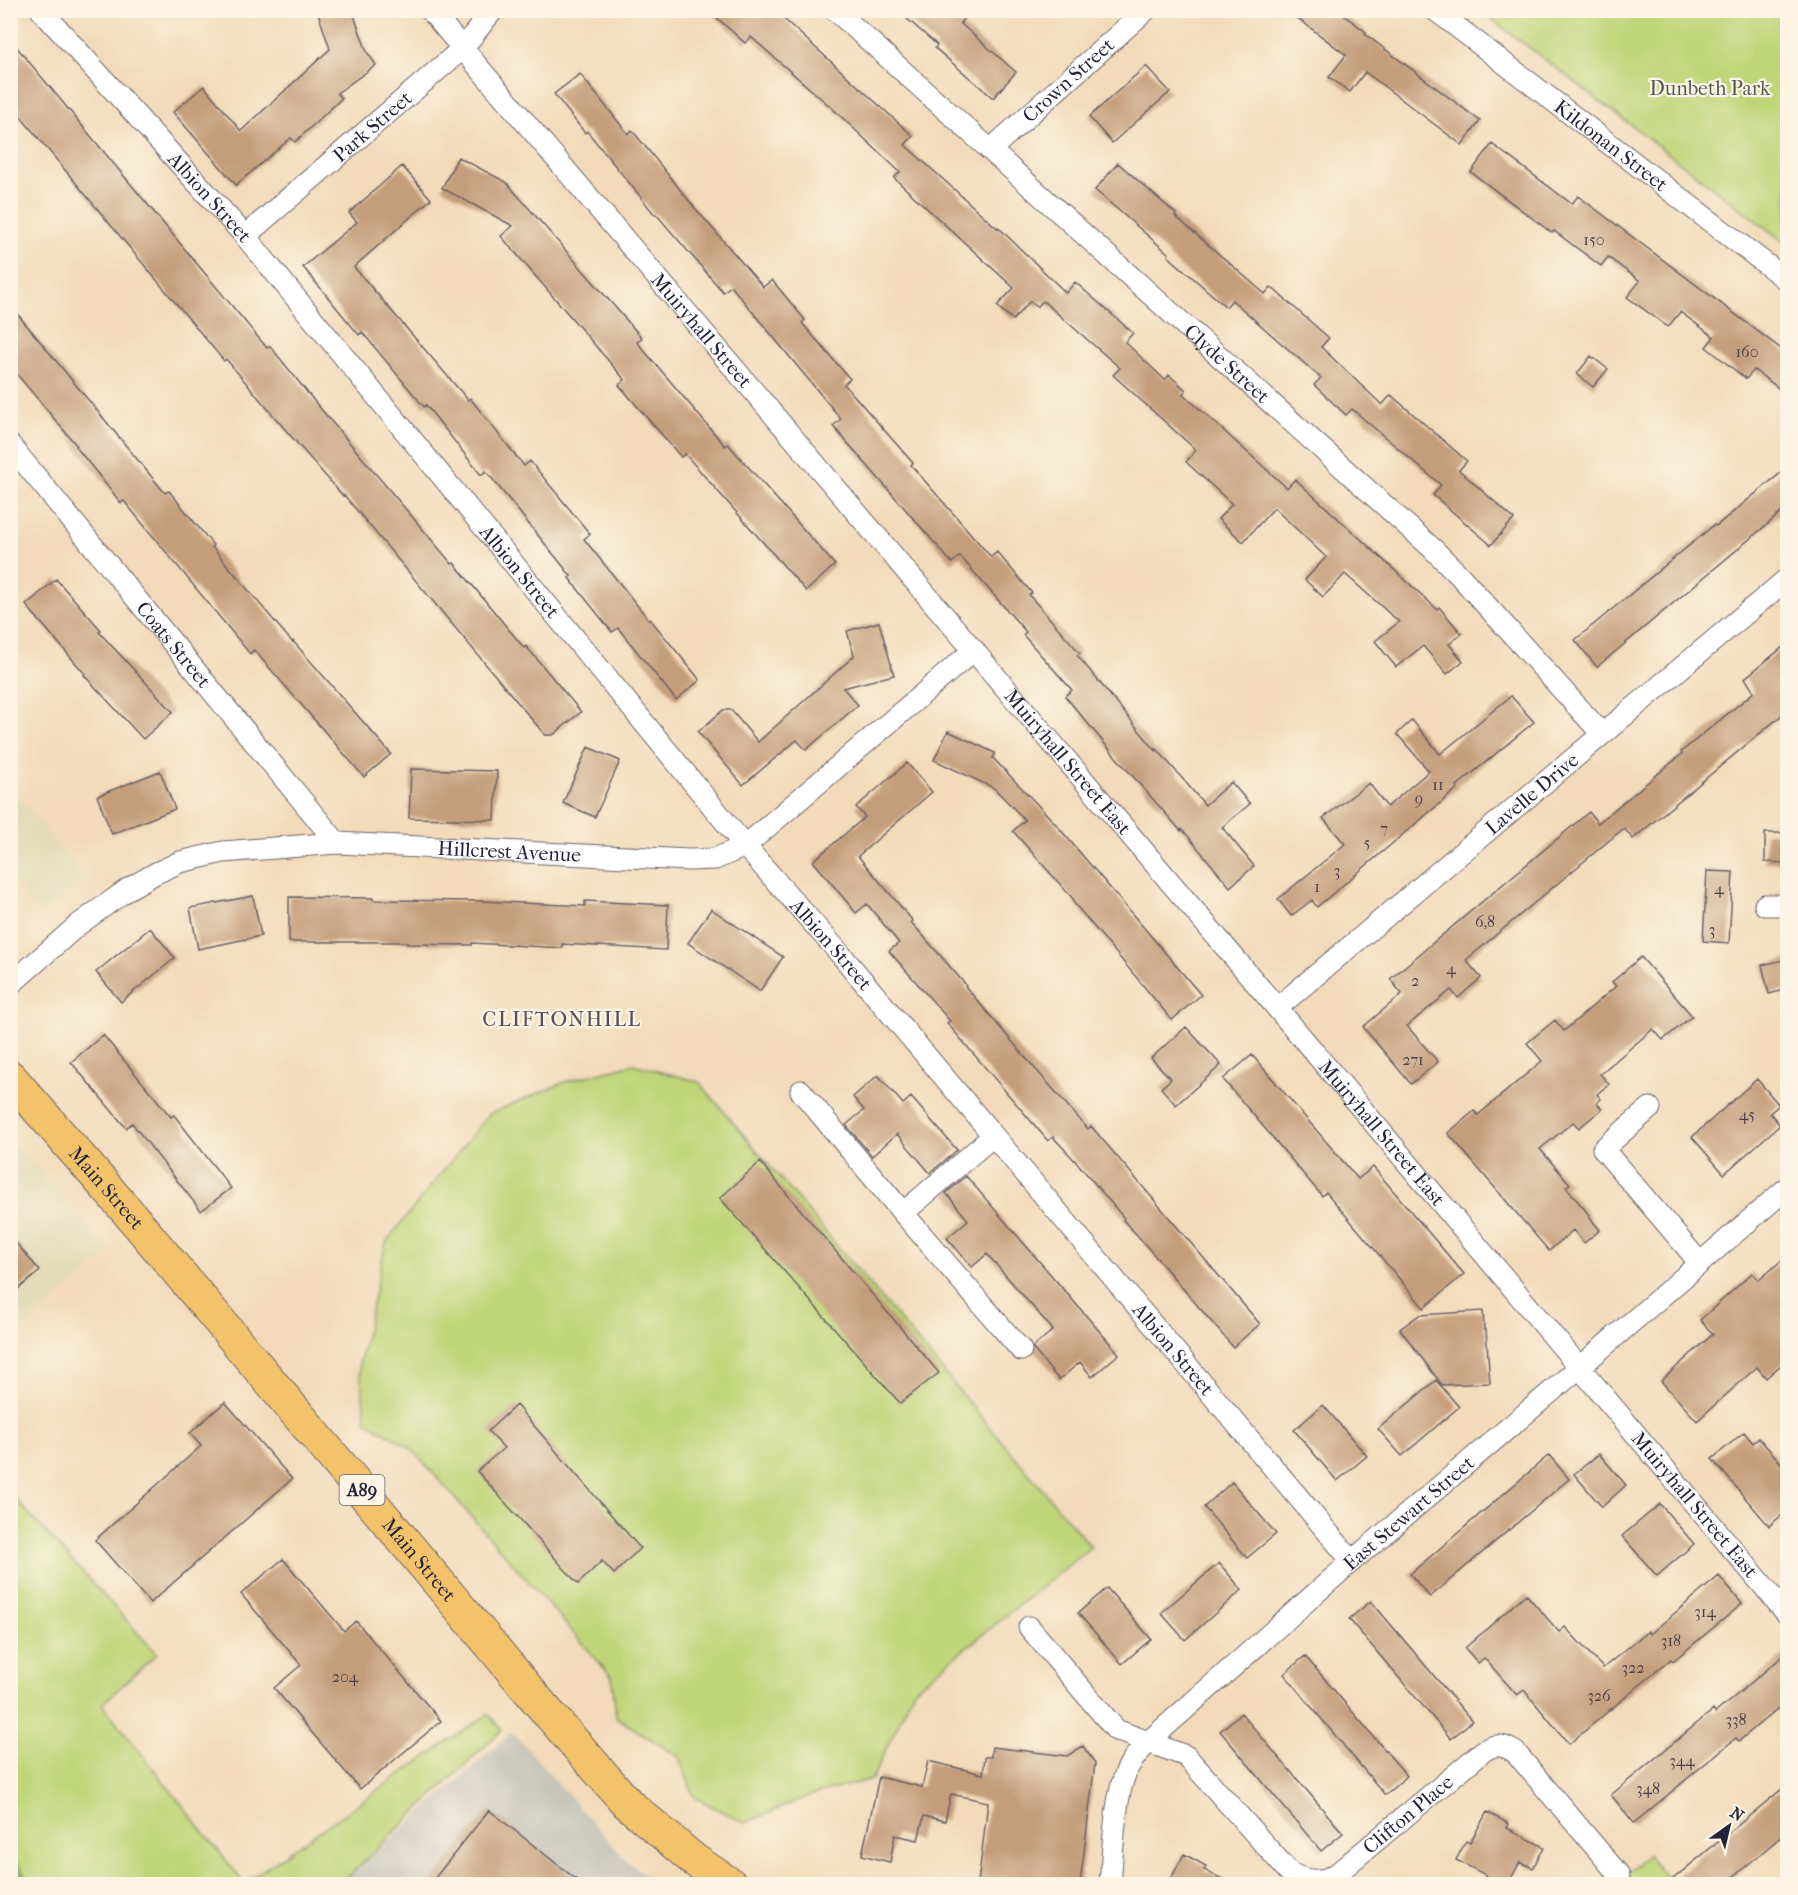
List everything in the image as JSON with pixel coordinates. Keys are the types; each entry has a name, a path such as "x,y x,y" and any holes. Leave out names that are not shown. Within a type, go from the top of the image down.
{"main road":[{"name":"Main Street","path":"10,1077 140,1225 536,1698 628,1804 694,1860 730,1884"}],"street":[{"name":"Albion Street","path":"41,10 245,236 745,846 819,929 1352,1561"},
{"name":"Muiryhall Street","path":"430,10 974,650"},
{"name":"Park Street","path":"245,236 462,49 493,10"},
{"name":"Clyde Street","path":"835,10 1459,574 1602,734"},
{"name":"Crown Street","path":"990,150 1146,10"},
{"name":"Kildonan Street","path":"1435,10 1788,281"},
{"name":"Coats Street","path":"10,445 337,843"},
{"name":"Lavelle Drive","path":"1277,1008 1788,578"},
{"name":"Hillcrest Avenue","path":"10,985 78,925 128,889 180,862 223,852 337,843 689,860 715,859 745,846 974,650"},
{"name":"Muiryhall Street East","path":"974,650 1788,1615"},
{"path":"1765,905 1788,905"},
{"path":"801,1091 1021,1350"},
{"path":"1650,1108 1603,1149 1700,1263"},
{"path":"903,1213 993,1136"},
{"name":"East Stewart Street","path":"1110,1884 1121,1790 1126,1772 1148,1742 1352,1561 1788,1187"},
{"name":"Clifton Place","path":"1029,1628 1116,1730 1186,1756 1289,1872 1297,1877 1316,1881 1334,1876 1490,1746 1498,1745 1507,1747 1516,1753 1619,1875"}],"shaded area":[{"path":"11,788 85,879 42,914 11,877"},
{"path":"10,1141 110,1252 11,1336 10,1336"},
{"path":"512,1732 627,1861 657,1884 340,1884"}],"green space":[{"name":"Dunbeth Park","path":"1481,11 1787,11 1787,244"},
{"path":"633,1064 699,1082 1091,1547 914,1690 872,1779 812,1795 745,1823 694,1797 679,1757 616,1717 612,1677 411,1448 366,1421 359,1365 386,1242 489,1114 565,1082"},
{"path":"10,1493 157,1654 102,1704 244,1883 488,1714 502,1730 340,1884 11,1884"},
{"path":"1648,1855 1672,1884 1634,1884 1624,1875"},
{"path":"11,1856 33,1884 11,1884"}],"building":[{"path":"317,10 352,10 367,52 376,65 337,93 342,98 295,142 291,138 236,185 173,112 204,86 241,131 330,49"},
{"path":"708,10 774,10 913,136 905,145 998,227 1066,293 1075,282 1133,333 1125,342 1165,380 1169,375 1186,390 1183,394 1287,488 1295,479 1437,609 1439,607 1462,634 1449,644 1463,661 1447,674 1423,646 1396,667 1375,641 1399,622 1345,574 1323,597 1305,580 1326,557 1274,508 1243,542 1218,519 1232,504 1186,462 1196,450 1113,375 1120,368 1043,301 1037,307 1030,301 1013,320 997,306 1014,288 894,178 900,172 751,37 745,43"},
{"path":"897,10 971,10 960,23 1016,72 993,98 935,48 937,45"},
{"path":"1287,10 1337,10 1480,121 1462,145 1365,72 1350,92 1329,77 1346,55"},
{"path":"10,39 267,348 270,346 452,564 454,563 524,648 526,646 581,712 553,735 545,735 344,495 226,359 224,361 10,104"},
{"path":"1146,66 1170,92 1112,143 1089,117"},
{"path":"580,74 628,134 632,130 763,287 772,280 805,320 802,323 850,379 844,384 991,557 997,552 1032,593 1029,595 1080,653 1077,655 1156,751 1157,749 1205,805 1231,782 1250,804 1222,827 1254,866 1230,887 1065,696 1072,690 1023,635 1026,632 960,556 952,563 833,426 841,419 731,286 723,292 655,215 587,131 585,133 554,94"},
{"path":"1492,144 1572,204 1578,196 1788,354 1788,395 1754,370 1746,379 1706,347 1714,337 1680,312 1668,327 1627,297 1640,281 1608,257 1601,266 1554,231 1552,233 1471,172"},
{"path":"458,157 506,182 642,338 637,342 725,446 728,444 835,565 806,591 685,454 681,457 619,385 625,380 501,236 513,226 442,188"},
{"path":"1118,163 1265,294 1271,287 1329,338 1321,347 1382,405 1391,395 1467,461 1459,470 1514,519 1491,545 1433,495 1441,485 1352,409 1346,415 1314,385 1321,378 1232,300 1226,307 1095,190"},
{"path":"402,166 431,199 354,267 468,400 470,398 524,466 530,461 590,534 584,539 700,680 676,700 618,628 612,632 569,578 571,576 486,471 481,475 426,405 424,407 362,332 359,335 303,267 357,222 349,213"},
{"path":"10,305 165,493 169,491 213,545 212,547 292,642 391,754 364,777 254,650 250,654 124,501 121,503 10,366"},
{"path":"1591,356 1608,369 1593,387 1577,374"},
{"path":"1788,467 1788,507 1597,667 1575,640"},
{"path":"56,579 101,630 99,632 173,712 143,739 84,675 26,605"},
{"path":"879,622 894,675 843,688 858,705 806,750 797,740 743,785 698,732 723,710 731,710 758,742 854,656 847,631"},
{"path":"1788,643 1788,710 1633,839 1624,828 1466,960 1481,978 1458,998 1451,990 1407,1026 1438,1062 1411,1084 1363,1027 1402,994 1390,979 1589,812 1598,823 1682,754 1681,752 1754,692 1745,678"},
{"path":"1511,696 1534,722 1317,907 1312,900 1291,916 1278,899 1345,844 1323,818 1369,783 1387,807 1429,771 1397,734 1412,720 1440,754"},
{"path":"948,731 995,753 993,758 1054,822 1201,995 1172,1020 1073,902 1074,900 1013,831 1025,820 994,788 934,760"},
{"path":"588,747 620,761 595,817 563,803"},
{"path":"907,763 932,792 858,856 1032,1065 1088,1129 1091,1126 1260,1324 1233,1347 1123,1220 1124,1218 1079,1165 1053,1137 1048,1141 947,1023 950,1021 889,951 899,943 867,904 856,913 813,861 865,817 856,807"},
{"path":"411,769 497,771 495,820 409,818"},
{"path":"160,771 175,809 112,834 97,796"},
{"path":"1765,833 1788,833 1788,863 1765,862"},
{"path":"1707,871 1733,872 1729,943 1703,941"},
{"path":"253,896 261,936 198,949 190,908"},
{"path":"289,897 482,901 585,906 585,901 668,905 666,950 562,944 562,948 472,943 472,945 407,944 407,942 289,942"},
{"path":"711,909 783,957 760,991 688,943"},
{"path":"150,928 175,958 121,1002 96,972"},
{"path":"1641,957 1692,1016 1663,1040 1653,1029 1600,1074 1609,1084 1597,1094 1601,1099 1597,1103 1602,1109 1579,1128 1573,1122 1540,1149 1570,1184 1566,1187 1600,1230 1584,1243 1573,1230 1549,1251 1448,1133 1474,1111 1478,1115 1542,1061 1527,1043 1555,1020 1564,1031 1616,986 1612,982"},
{"path":"1788,959 1788,989 1769,994 1762,965"},
{"path":"1186,1027 1221,1065 1176,1105 1161,1088 1171,1079 1151,1058"},
{"path":"103,1035 171,1117 174,1115 231,1188 201,1211 132,1123 126,1128 71,1062"},
{"path":"1252,1055 1358,1179 1373,1167 1464,1274 1424,1308 1326,1192 1322,1196 1223,1079"},
{"path":"878,1075 903,1104 911,1097 957,1150 930,1173 897,1134 872,1156 846,1125 864,1110 853,1097"},
{"path":"1757,1079 1779,1105 1770,1113 1780,1125 1724,1174 1692,1137"},
{"path":"760,1162 939,1373 900,1403 720,1198"},
{"path":"966,1176 1119,1354 1092,1377 1080,1362 1059,1380 1033,1349 1053,1330 987,1254 972,1267 947,1238 968,1220 946,1193"},
{"path":"10,1236 40,1271 10,1296"},
{"path":"1788,1255 1788,1359 1766,1378 1757,1367 1697,1421 1661,1381 1713,1334 1700,1320 1752,1273 1759,1280"},
{"path":"1483,1311 1490,1383 1442,1385 1400,1329 1419,1315"},
{"path":"1436,1380 1459,1407 1402,1456 1378,1429"},
{"path":"225,1402 292,1479 150,1603 95,1540 201,1446 190,1433"},
{"path":"516,1405 640,1548 614,1574 602,1561 578,1584 477,1471 504,1448 488,1431"},
{"path":"1323,1405 1367,1456 1337,1481 1294,1430"},
{"path":"1744,1432 1753,1443 1759,1438 1788,1471 1788,1510 1769,1526 1712,1459"},
{"path":"1599,1454 1626,1485 1602,1507 1574,1474"},
{"path":"1549,1455 1569,1479 1430,1597 1410,1574"},
{"path":"1232,1482 1276,1534 1247,1558 1204,1507"},
{"path":"1660,1504 1694,1544 1657,1576 1622,1536"},
{"path":"283,1559 344,1631 356,1621 441,1721 360,1789 274,1688 301,1665 241,1594"},
{"path":"1219,1563 1242,1590 1185,1640 1161,1613"},
{"path":"1719,1576 1742,1604 1673,1661 1671,1659 1569,1744 1524,1690 1517,1695 1484,1658 1478,1663 1465,1648 1526,1594 1559,1632 1565,1627 1603,1668 1648,1631 1650,1634"},
{"path":"1107,1588 1151,1639 1122,1664 1078,1613"},
{"path":"1371,1601 1472,1721 1451,1739 1349,1619"},
{"path":"1788,1652 1788,1700 1739,1741 1736,1738 1634,1823 1611,1795 1713,1710 1715,1713"},
{"path":"1305,1656 1407,1776 1385,1795 1284,1674"},
{"path":"1241,1713 1343,1833 1321,1851 1220,1731"},
{"path":"1083,1746 1095,1763 1080,1884 978,1884 988,1802 951,1794 945,1821 924,1816 918,1840 895,1835 890,1862 862,1855 879,1777 922,1787 928,1761 983,1774 985,1757 991,1757 992,1747 1067,1756"},
{"path":"1788,1784 1788,1831 1745,1867 1724,1884 1667,1884"},
{"path":"489,1810 582,1884 430,1884"},
{"path":"1487,1812 1509,1824 1507,1828 1544,1847 1533,1868 1520,1862 1508,1884 1481,1884 1486,1875 1456,1860 1466,1841 1470,1843"},
{"path":"1184,1854 1206,1866 1204,1870 1232,1884 1168,1884"}],"district":[{"name":"CLIFTONHILL","path":"562,1019"}]}
